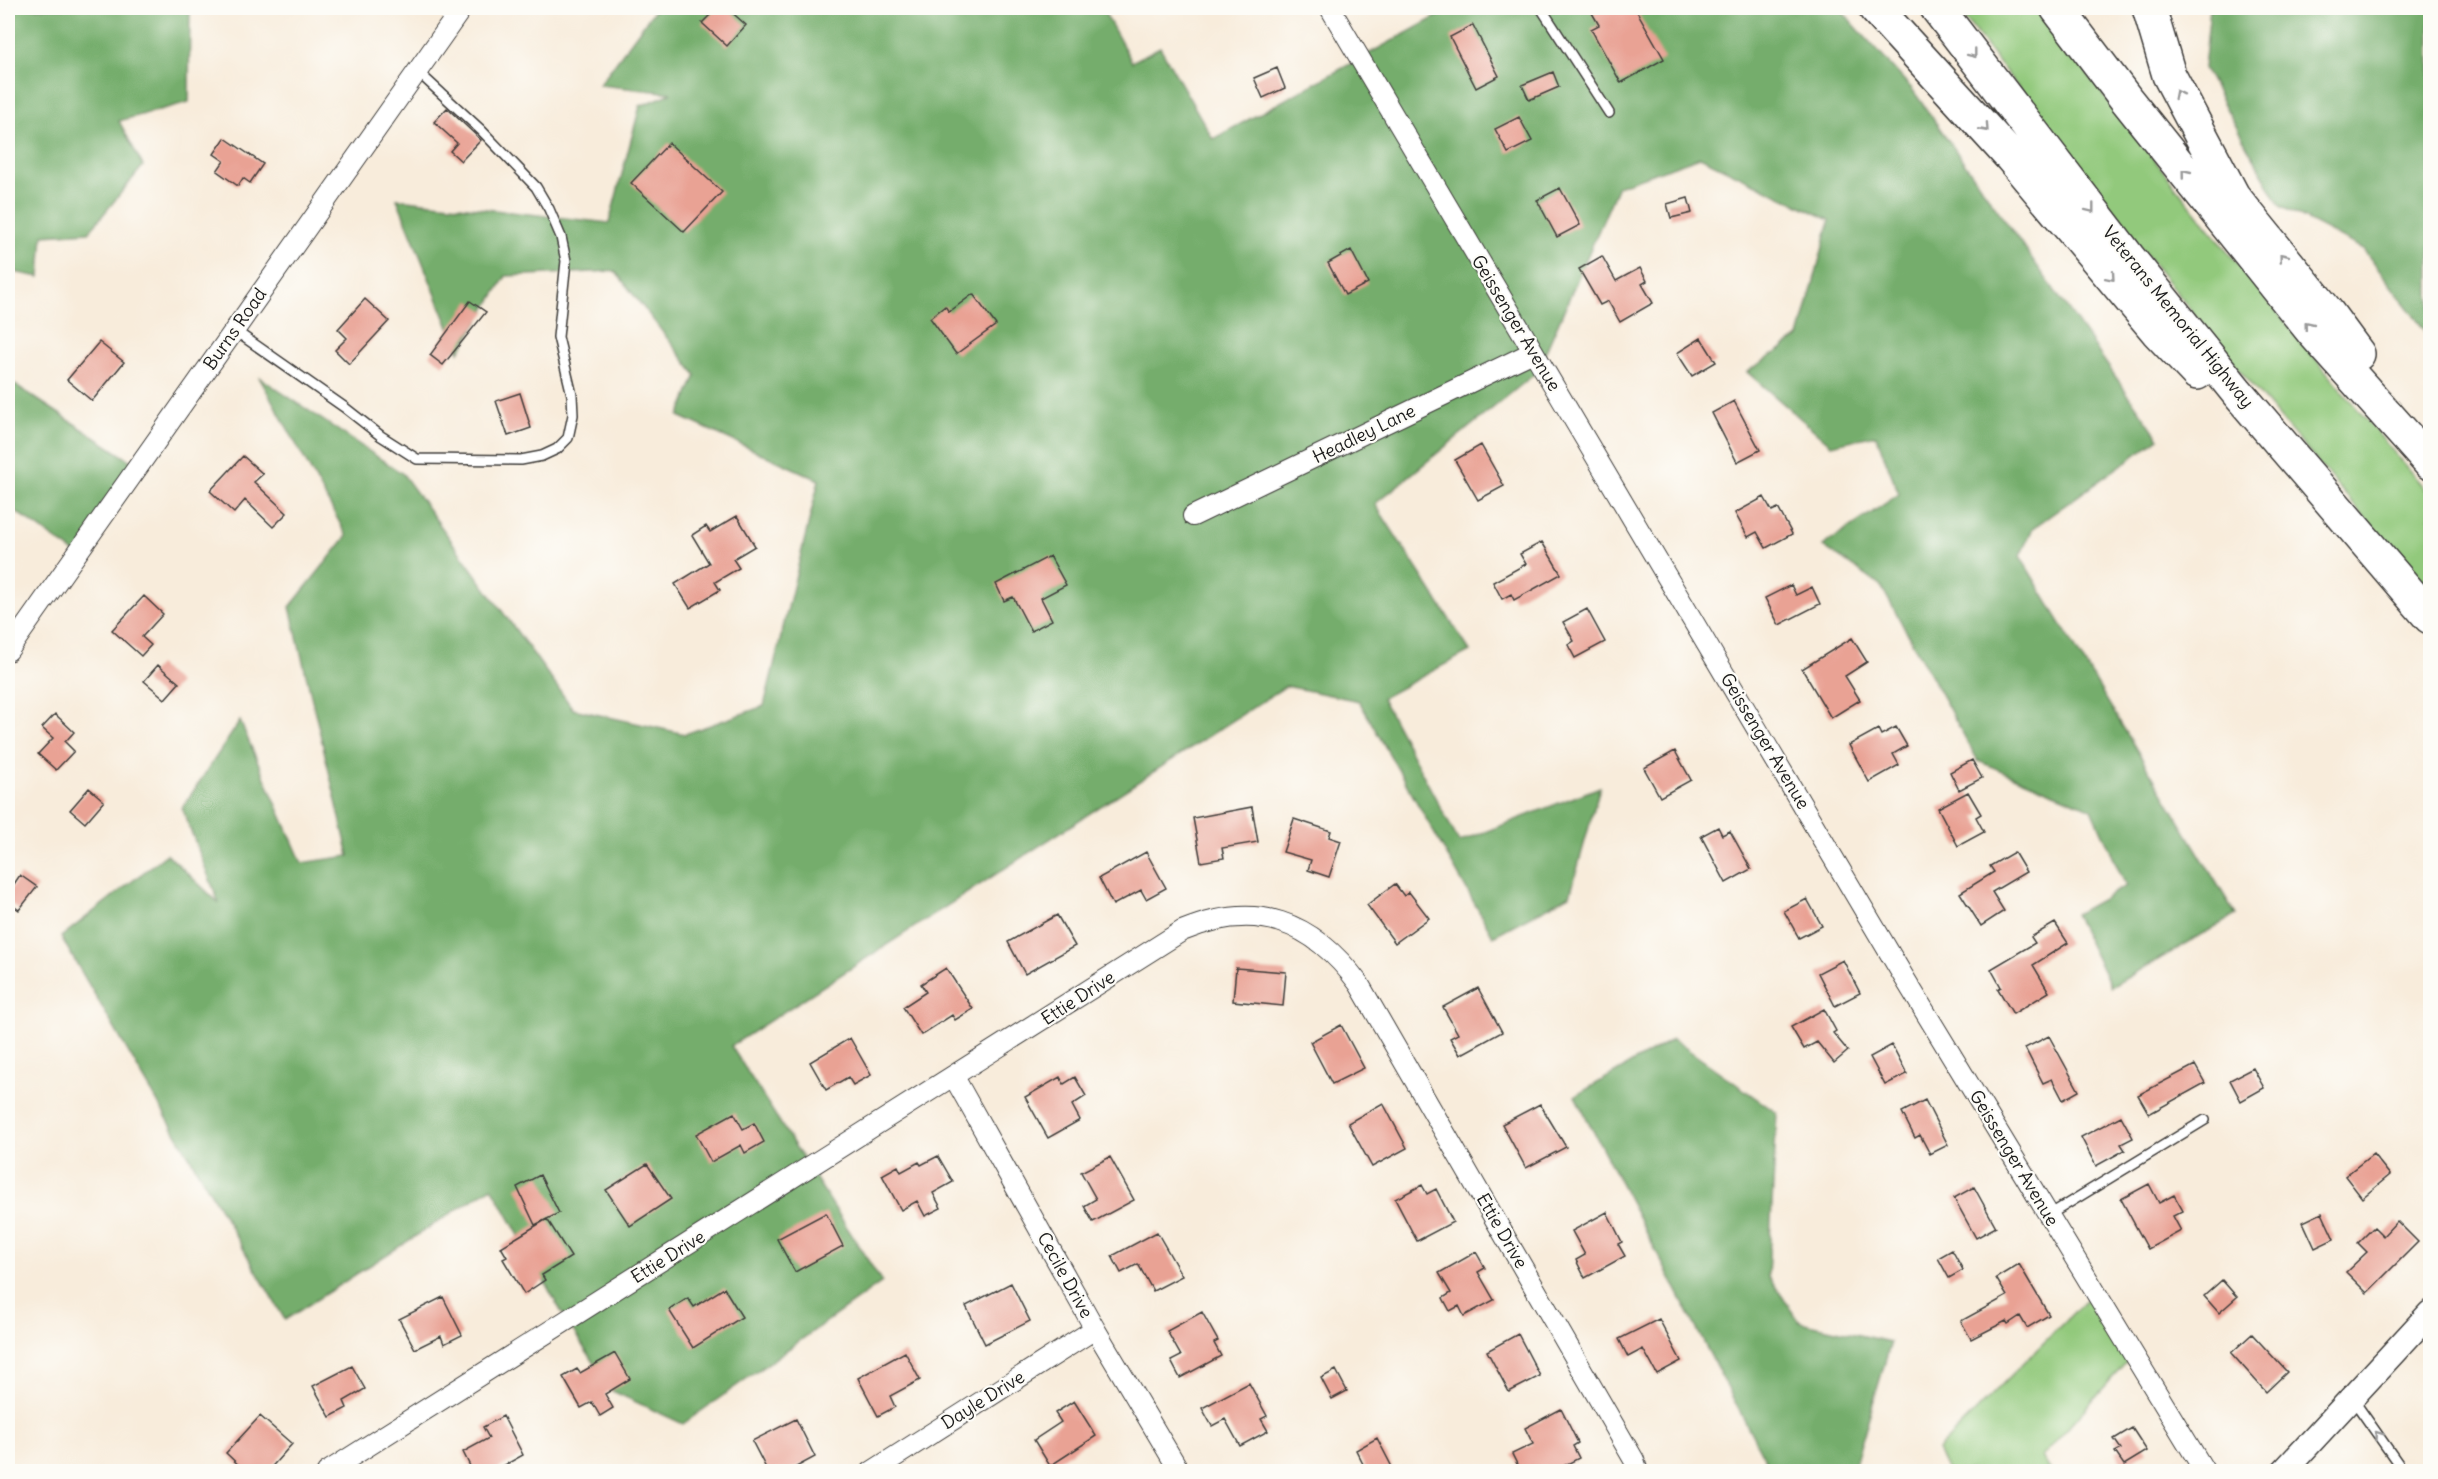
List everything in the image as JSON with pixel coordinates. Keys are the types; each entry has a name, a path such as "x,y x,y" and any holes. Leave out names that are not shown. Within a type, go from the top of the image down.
{"highway":[{"path":"1875,8 2011,157 2157,331 2383,563"},
{"name":"Veterans Memorial Highway","path":"1937,8 2143,275 2237,392 2430,617"},
{"path":"2057,8 2126,99 2312,331 2430,463"},
{"path":"2149,8 2169,75 2233,196 2327,312 2430,456"}],"street":[{"name":"Burns Road","path":"8,651 462,8"},
{"name":"Geissenger Avenue","path":"1330,8 1905,979 2205,1472"},
{"name":"Headley Lane","path":"1193,516 1533,352"},
{"name":"Ettie Drive","path":"327,1472 1182,932 1205,922 1229,917 1256,916 1277,920 1299,930 1322,945 1343,962 1359,984 1634,1460 1638,1472"},
{"name":"Cecile Drive","path":"954,1077 1095,1329 1180,1472"},
{"path":"2283,1472 2430,1313"},
{"name":"Dayle Drive","path":"871,1472 1095,1329"}],"lane":[{"path":"1541,8 1609,113"},
{"path":"234,330 344,407 381,436 417,459 521,460 542,456 557,449 568,438 573,415 572,395 558,337 566,261 561,237 536,187 481,130 417,71"},
{"path":"2049,1215 2205,1120"},
{"path":"2352,1398 2404,1472"}],"green space":[{"path":"8,8 190,8 189,102 119,121 143,166 89,232 43,235 40,277 8,271"},
{"path":"656,8 1102,8 1132,62 1160,47 1213,139 1452,8 1839,8 1912,89 2159,438 2033,528 2020,556 2236,915 2111,987 2075,914 2126,886 2092,809 1978,761 1881,586 1823,546 1899,494 1876,435 1831,445 1747,372 1799,337 1830,220 1700,157 1618,186 1537,372 1375,504 1470,651 1382,698 1459,842 1600,787 1570,895 1493,936 1359,701 1286,686 731,1046 882,1282 683,1424 610,1390 558,1306 492,1187 285,1320 61,937 167,854 219,903 182,808 240,721 302,863 349,856 290,607 347,536 259,377 403,474 573,709 685,734 764,706 819,480 679,416 696,375 615,271 506,276 459,352 397,199 609,223 640,106 672,93 599,85"},
{"path":"1957,8 2037,8 2230,254 2430,495 2430,594 2249,382 2140,247"},
{"path":"2210,8 2430,8 2430,337 2363,249 2280,206 2204,68"},
{"path":"8,380 137,465 78,555 8,506"},
{"path":"1673,1039 1777,1113 1768,1276 1800,1322 1891,1342 1853,1471 1771,1471 1575,1096"},
{"path":"2095,1291 2133,1355 2042,1457 2051,1471 1947,1471 1937,1450"}],"building":[{"path":"717,8 727,8 746,25 727,46 702,23"},
{"path":"1603,8 1635,8 1664,59 1621,83 1591,29 1599,25 1592,13"},
{"path":"1473,25 1499,76 1476,88 1450,37"},
{"path":"1277,68 1285,88 1263,98 1254,78"},
{"path":"1553,72 1559,87 1529,100 1522,85"},
{"path":"447,108 481,140 461,161 450,151 457,143 434,122"},
{"path":"1519,117 1532,141 1508,153 1495,129"},
{"path":"225,138 263,164 250,183 243,178 238,186 217,171 224,161 214,154"},
{"path":"669,143 722,192 684,232 631,183"},
{"path":"1560,188 1580,225 1557,237 1537,200"},
{"path":"1688,198 1692,213 1671,218 1667,204"},
{"path":"1351,250 1368,283 1345,295 1328,263"},
{"path":"1602,256 1616,281 1640,268 1647,281 1642,284 1653,303 1620,322 1608,301 1600,305 1579,269"},
{"path":"973,294 996,325 956,354 930,318 945,306 949,312"},
{"path":"365,299 389,321 349,364 335,350 347,338 338,329"},
{"path":"470,301 486,312 443,365 430,355"},
{"path":"1701,338 1716,362 1692,376 1677,353"},
{"path":"99,342 124,362 92,401 67,380"},
{"path":"520,393 531,428 508,436 496,401"},
{"path":"1734,401 1760,450 1737,462 1712,413"},
{"path":"1481,445 1504,486 1478,500 1455,460"},
{"path":"243,456 263,474 254,482 287,513 273,527 245,500 234,513 210,491"},
{"path":"1764,497 1772,511 1778,508 1792,534 1766,548 1757,532 1748,537 1735,513"},
{"path":"737,516 755,546 733,559 739,568 715,582 720,590 690,608 675,584 709,563 692,535 706,526 710,532"},
{"path":"1542,542 1561,574 1514,600 1511,594 1502,599 1493,582 1526,564 1520,554"},
{"path":"1050,556 1066,585 1041,598 1052,620 1031,631 1013,597 1004,601 996,584"},
{"path":"1791,585 1796,595 1812,587 1820,604 1779,625 1765,598"},
{"path":"144,596 163,614 142,637 151,645 141,656 112,630"},
{"path":"1587,609 1605,642 1575,658 1568,645 1574,641 1563,622"},
{"path":"1852,638 1867,662 1845,676 1860,700 1831,718 1802,669"},
{"path":"158,665 179,683 165,699 144,681"},
{"path":"55,714 74,732 65,742 74,751 56,770 38,754 53,738 42,728"},
{"path":"1896,727 1907,746 1893,754 1899,765 1869,782 1849,745 1878,729 1881,735"},
{"path":"1675,751 1691,780 1660,797 1644,768"},
{"path":"1972,760 1982,778 1959,790 1950,772"},
{"path":"89,788 104,801 85,823 70,810"},
{"path":"1968,792 1981,814 1976,817 1984,832 1958,846 1938,808"},
{"path":"1252,807 1258,842 1222,848 1224,858 1201,862 1193,818"},
{"path":"1294,819 1331,831 1329,837 1341,841 1329,877 1308,870 1311,860 1283,852"},
{"path":"1718,827 1722,835 1730,831 1751,869 1726,883 1701,836"},
{"path":"1146,852 1166,888 1146,899 1141,890 1113,905 1099,878"},
{"path":"2014,852 2026,872 1992,892 2004,911 1981,926 1960,893 1994,872 1990,866"},
{"path":"20,875 37,887 19,910 8,902 8,893"},
{"path":"1395,884 1404,896 1409,892 1429,918 1395,943 1367,905"},
{"path":"1807,899 1822,926 1799,938 1784,911"},
{"path":"1057,915 1075,946 1025,974 1008,942"},
{"path":"2055,923 2068,943 2033,965 2049,992 2013,1014 1998,989 2001,987 1991,969 2035,943 2031,937"},
{"path":"1843,960 1860,993 1835,1006 1818,973"},
{"path":"946,968 973,1009 955,1020 952,1015 921,1035 903,1007 926,992 921,984"},
{"path":"1236,968 1286,972 1283,1006 1233,1001"},
{"path":"1478,988 1502,1032 1460,1055 1450,1038 1458,1034 1443,1007"},
{"path":"1824,1009 1836,1031 1833,1033 1848,1051 1834,1063 1817,1042 1804,1049 1791,1027"},
{"path":"1341,1025 1364,1068 1332,1084 1310,1042"},
{"path":"2049,1036 2079,1091 2063,1100 2052,1079 2043,1083 2025,1048"},
{"path":"850,1038 871,1075 853,1085 848,1077 826,1090 810,1062"},
{"path":"1892,1045 1907,1074 1885,1085 1870,1057"},
{"path":"2195,1065 2205,1083 2149,1114 2138,1095"},
{"path":"2253,1068 2264,1088 2241,1101 2230,1080"},
{"path":"1060,1077 1064,1084 1075,1077 1086,1096 1072,1105 1080,1120 1048,1138 1025,1097"},
{"path":"1925,1100 1948,1145 1930,1154 1920,1135 1915,1138 1902,1112"},
{"path":"1383,1103 1407,1148 1372,1167 1348,1123"},
{"path":"1540,1104 1566,1147 1526,1168 1502,1124"},
{"path":"734,1113 743,1129 754,1123 764,1142 745,1153 741,1145 711,1162 696,1134"},
{"path":"2121,1116 2133,1138 2121,1144 2125,1150 2096,1166 2081,1137"},
{"path":"2373,1154 2390,1175 2362,1198 2345,1176"},
{"path":"938,1156 953,1182 933,1193 941,1208 925,1216 917,1201 901,1210 882,1175 898,1166 901,1172 919,1162 921,1165"},
{"path":"1110,1157 1134,1200 1093,1222 1084,1206 1096,1199 1081,1172"},
{"path":"647,1164 671,1199 630,1226 606,1190"},
{"path":"540,1175 559,1213 535,1225 517,1187"},
{"path":"2149,1184 2159,1203 2174,1195 2183,1211 2173,1216 2181,1231 2148,1249 2121,1199"},
{"path":"1422,1185 1427,1194 1436,1189 1453,1222 1417,1241 1395,1199"},
{"path":"1974,1187 1996,1227 1976,1238 1954,1198"},
{"path":"1607,1212 1622,1242 1618,1244 1625,1256 1585,1278 1576,1260 1585,1255 1572,1231"},
{"path":"826,1213 843,1246 795,1272 777,1239"},
{"path":"2322,1213 2334,1239 2315,1248 2303,1222"},
{"path":"547,1219 571,1257 542,1275 545,1280 524,1294 503,1259 507,1257 501,1247"},
{"path":"2397,1221 2418,1242 2367,1293 2346,1272 2367,1252 2358,1243 2374,1227 2383,1236"},
{"path":"1157,1232 1182,1276 1153,1291 1138,1264 1121,1273 1112,1256"},
{"path":"1952,1250 1963,1270 1949,1278 1938,1258"},
{"path":"1476,1252 1485,1268 1478,1272 1494,1300 1464,1316 1459,1306 1450,1311 1443,1298 1451,1293 1439,1273"},
{"path":"2019,1264 2049,1315 2027,1328 2020,1316 2008,1324 2006,1321 1971,1339 1961,1321 2007,1296 1996,1278"},
{"path":"2222,1280 2237,1297 2219,1313 2204,1296"},
{"path":"1011,1283 1030,1321 985,1344 966,1306"},
{"path":"724,1288 742,1317 693,1348 669,1310 688,1298 694,1307"},
{"path":"443,1297 462,1335 444,1344 441,1336 415,1349 399,1319"},
{"path":"1202,1312 1218,1341 1214,1343 1221,1356 1180,1378 1171,1361 1181,1356 1167,1331"},
{"path":"1659,1319 1681,1361 1657,1374 1643,1349 1628,1357 1619,1339"},
{"path":"1518,1334 1540,1376 1509,1392 1487,1351"},
{"path":"2252,1334 2287,1372 2266,1392 2231,1353"},
{"path":"905,1352 920,1380 890,1396 895,1407 878,1416 858,1378"},
{"path":"615,1353 630,1379 605,1394 613,1408 600,1416 592,1402 581,1408 563,1377 577,1369 580,1373"},
{"path":"352,1366 365,1389 344,1401 347,1408 330,1417 313,1386"},
{"path":"1336,1370 1347,1391 1332,1399 1321,1378"},
{"path":"1249,1383 1267,1416 1261,1419 1268,1431 1240,1446 1225,1419 1212,1426 1202,1408"},
{"path":"1074,1401 1096,1436 1050,1466 1034,1440 1061,1422 1055,1413"},
{"path":"1561,1409 1578,1443 1573,1446 1579,1458 1552,1472 1521,1472 1512,1454 1533,1444 1525,1428"},
{"path":"260,1416 292,1444 267,1472 246,1472 226,1453"},
{"path":"503,1416 523,1455 492,1472 473,1472 463,1452 489,1438 483,1427"},
{"path":"796,1419 815,1457 787,1472 768,1472 752,1441"},
{"path":"2132,1428 2147,1451 2124,1465 2115,1452 2121,1449 2114,1439"},
{"path":"1377,1438 1392,1467 1384,1472 1367,1472 1356,1450"}]}
